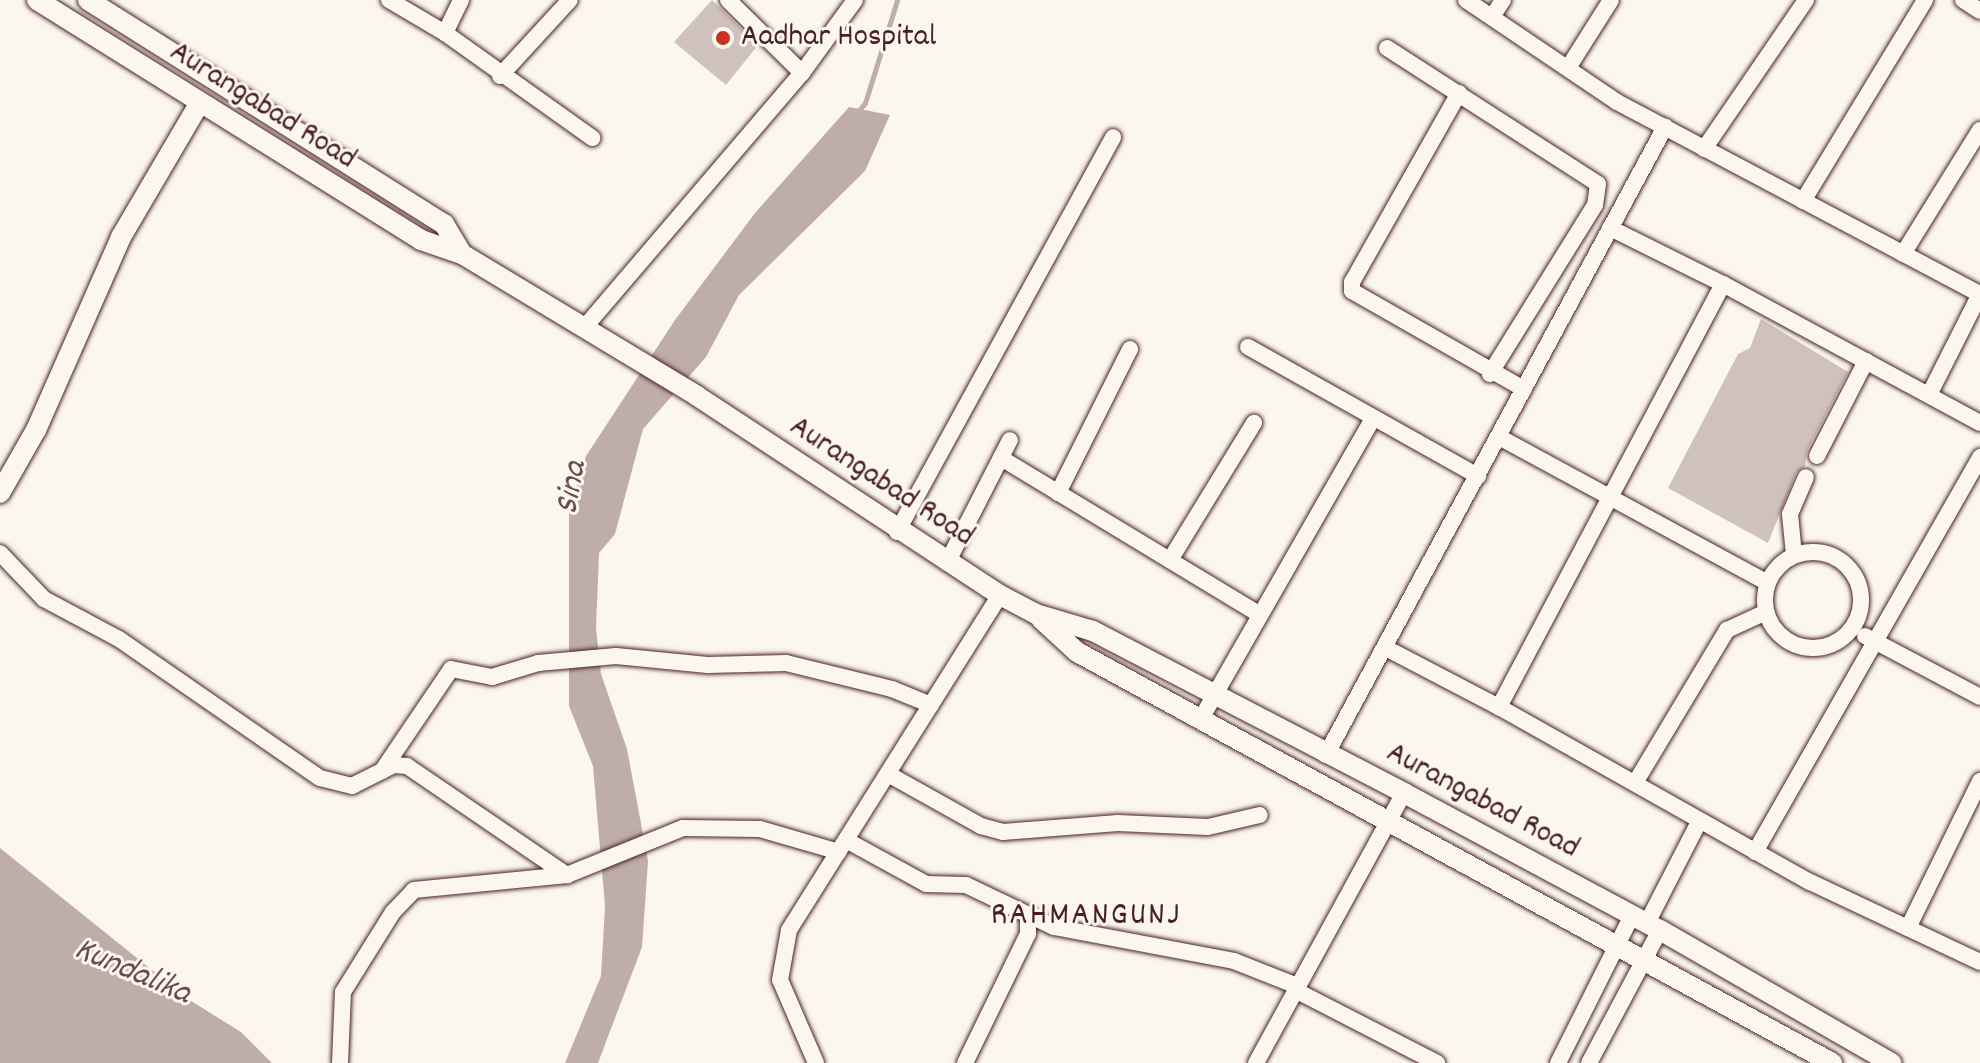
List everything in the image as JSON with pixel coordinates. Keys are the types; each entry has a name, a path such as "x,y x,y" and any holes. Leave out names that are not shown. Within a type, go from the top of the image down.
{"main road":[{"name":"Aurangabad Road","path":"37,0 421,240 462,254 697,396 897,532 1000,595 1036,614 1093,631 1404,793 1647,923 1891,1063"},
{"name":"Aurangabad Road","path":"88,0 444,224 462,254"},
{"path":"0,493 36,430 121,237 199,104"},
{"name":"Aurangabad Road","path":"1036,614 1077,652 1202,717 1832,1063"}],"street":[{"path":"389,0 445,33 500,76 592,138"},
{"path":"445,33 461,0"},
{"path":"500,76 570,0"},
{"path":"728,0 802,73"},
{"path":"584,328 802,73 855,0"},
{"path":"1466,0 1568,68 1665,127 1980,294 1929,395"},
{"path":"1492,17 1503,0"},
{"path":"1568,68 1611,0"},
{"path":"1704,149 1806,0"},
{"path":"1803,201 1925,0"},
{"path":"1963,0 1980,11"},
{"path":"1387,48 1598,184 1595,205 1490,374"},
{"path":"1459,93 1352,282 1352,291 1490,374 1524,389"},
{"path":"1326,755 1665,127"},
{"path":"1903,254 1980,130"},
{"path":"897,532 1113,137"},
{"path":"1610,228 1723,284 1980,423"},
{"path":"1499,707 1723,284"},
{"path":"1248,347 1478,476"},
{"path":"1058,493 1130,349"},
{"path":"1817,456 1866,361"},
{"path":"1202,717 1373,418"},
{"path":"1170,560 1254,423"},
{"path":"1499,437 1612,495 1768,583"},
{"path":"947,563 1010,440"},
{"path":"1755,852 1872,639 1980,457"},
{"path":"1001,458 1259,614"},
{"path":"1794,555 1790,514 1806,477"},
{"path":"0,553 44,599 119,639 320,778 352,786 394,765 417,770 574,873"},
{"path":"1826,554 1853,572 1862,603 1852,629 1837,643 1805,648 1778,634 1766,612 1768,583 1794,555 1826,554"},
{"path":"816,1063 780,980 789,930 1000,595"},
{"path":"1635,783 1727,630 1766,612"},
{"path":"1852,629 1980,697"},
{"path":"1386,648 1499,707 1755,852 1980,962"},
{"path":"382,771 451,669 492,677 538,663 616,656 708,665 810,666 931,705"},
{"path":"888,774 981,826 1003,832 1118,823 1208,827 1260,815"},
{"path":"1908,928 1980,781"},
{"path":"1256,1063 1404,793"},
{"path":"1589,1063 1644,959 1647,923 1699,822"},
{"path":"340,1063 343,992 393,912 414,890 574,873 683,828 760,829 842,846 926,884 966,885 1054,927 1234,961 1296,988 1407,1056 1437,1063"},
{"path":"965,1063 1028,934 1028,915"},
{"path":"1558,1063 1617,945 1647,923"}],"water":[{"path":"849,107 890,115 865,171 739,295 706,357 643,429 615,534 599,553 596,628 601,674 627,749 648,861 642,947 598,1063 565,1063 601,976 605,906 593,766 569,706 569,510 586,456 675,320 755,213"},
{"name":"Kundalika","path":"0,848 188,999 241,1032 272,1063 0,1063"}],"building":[{"path":"712,0 758,45 726,85 674,42"},
{"path":"1761,319 1848,372 1807,451 1805,466 1796,473 1768,543 1668,488 1738,354 1750,348"}],"waterway":[{"name":"Sina","path":"856,114 865,103 897,0"}],"place":[{"name":"Aadhar Hospital","path":"723,38"}],"district":[{"name":"RAHMANGUNJ","path":"1086,917"}]}
